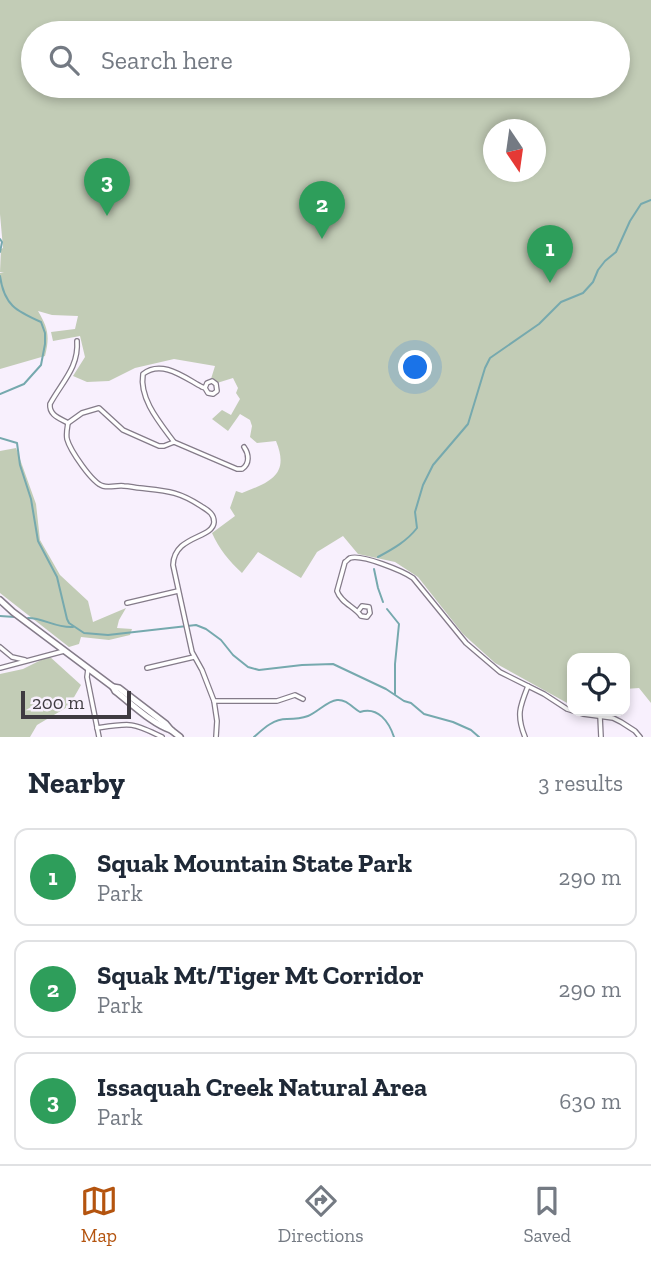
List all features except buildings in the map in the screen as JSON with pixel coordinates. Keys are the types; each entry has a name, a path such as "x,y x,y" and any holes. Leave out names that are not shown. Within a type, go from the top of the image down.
{"main road":[{"path":"0,600 180,737"}],"street":[{"path":"68,424 51,413 50,404 75,363 77,341"},
{"path":"205,388 168,370 152,370 143,374 142,384 146,399 174,442 240,469 245,467 247,461 244,447"},
{"path":"174,442 159,446 127,432 119,428 99,408 82,413 68,424 66,433 68,442 100,485 169,491 196,503 212,514 212,528 180,546 175,553 173,565 194,657 214,701 216,737"},
{"path":"359,610 341,599 337,592 345,562 354,558 382,563 404,572 413,578 466,643 500,672 567,708"},
{"path":"127,603 178,591"},
{"path":"0,647 12,657 27,661"},
{"path":"0,668 64,651"},
{"path":"147,668 194,657"},
{"path":"88,669 87,677 99,737"},
{"path":"525,737 519,714 528,686"},
{"path":"214,701 277,701 295,695 303,699"},
{"path":"601,737 600,716 621,722 640,737"},
{"path":"97,728 131,724 162,737"},
{"path":"145,737 146,729"}],"green space":[{"path":"0,0 651,0 651,703 639,688 630,689 630,653 567,653 567,703 495,663 463,634 418,577 395,562 358,554 343,536 317,552 301,578 258,552 242,573 225,554 212,533 235,516 230,508 236,491 242,493 269,481 275,476 281,462 276,441 257,443 250,437 250,420 240,414 228,431 212,419 222,410 231,415 240,399 233,378 217,383 211,379 215,366 174,359 135,368 109,381 87,382 73,376 85,357 80,336 53,341 51,332 75,329 78,316 52,315 38,311 47,332 45,356 0,369 0,273 4,272 0,272"},
{"path":"16,448 36,504 40,540 60,575 88,601 93,622 126,608 117,628 132,629 130,635 109,640 81,637 79,644 69,647 0,593 0,451"},
{"path":"49,656 81,685 69,706 37,725 30,737 0,737 0,674 23,669"}],"waterway":[{"path":"378,557 404,541 417,528 415,512 423,485 433,465 468,424 490,358 539,324 561,302 583,293 605,261 616,252 641,204 651,200"},
{"path":"0,239 0,252"},
{"path":"0,276 8,300 18,310 41,322 45,333 41,365 24,384 0,394"},
{"path":"0,438 17,443 38,541 57,577 67,619 84,633 108,635 196,625 221,640 233,655 248,667 259,670 333,664 386,689 424,714 453,722 479,737"},
{"path":"374,569 383,602"},
{"path":"387,609 399,624 395,694"},
{"path":"0,616 15,617"},
{"path":"28,618 73,627"},
{"path":"254,737 273,723 282,719 308,716 337,700 346,702 360,712 377,713 386,721 394,737"}],"place":[{"name":"Issaquah Creek Natural Area","path":"107,216"},
{"name":"Squak Mt/Tiger Mt Corridor","path":"322,239"},
{"name":"Squak Mountain State Park","path":"550,283"}]}
